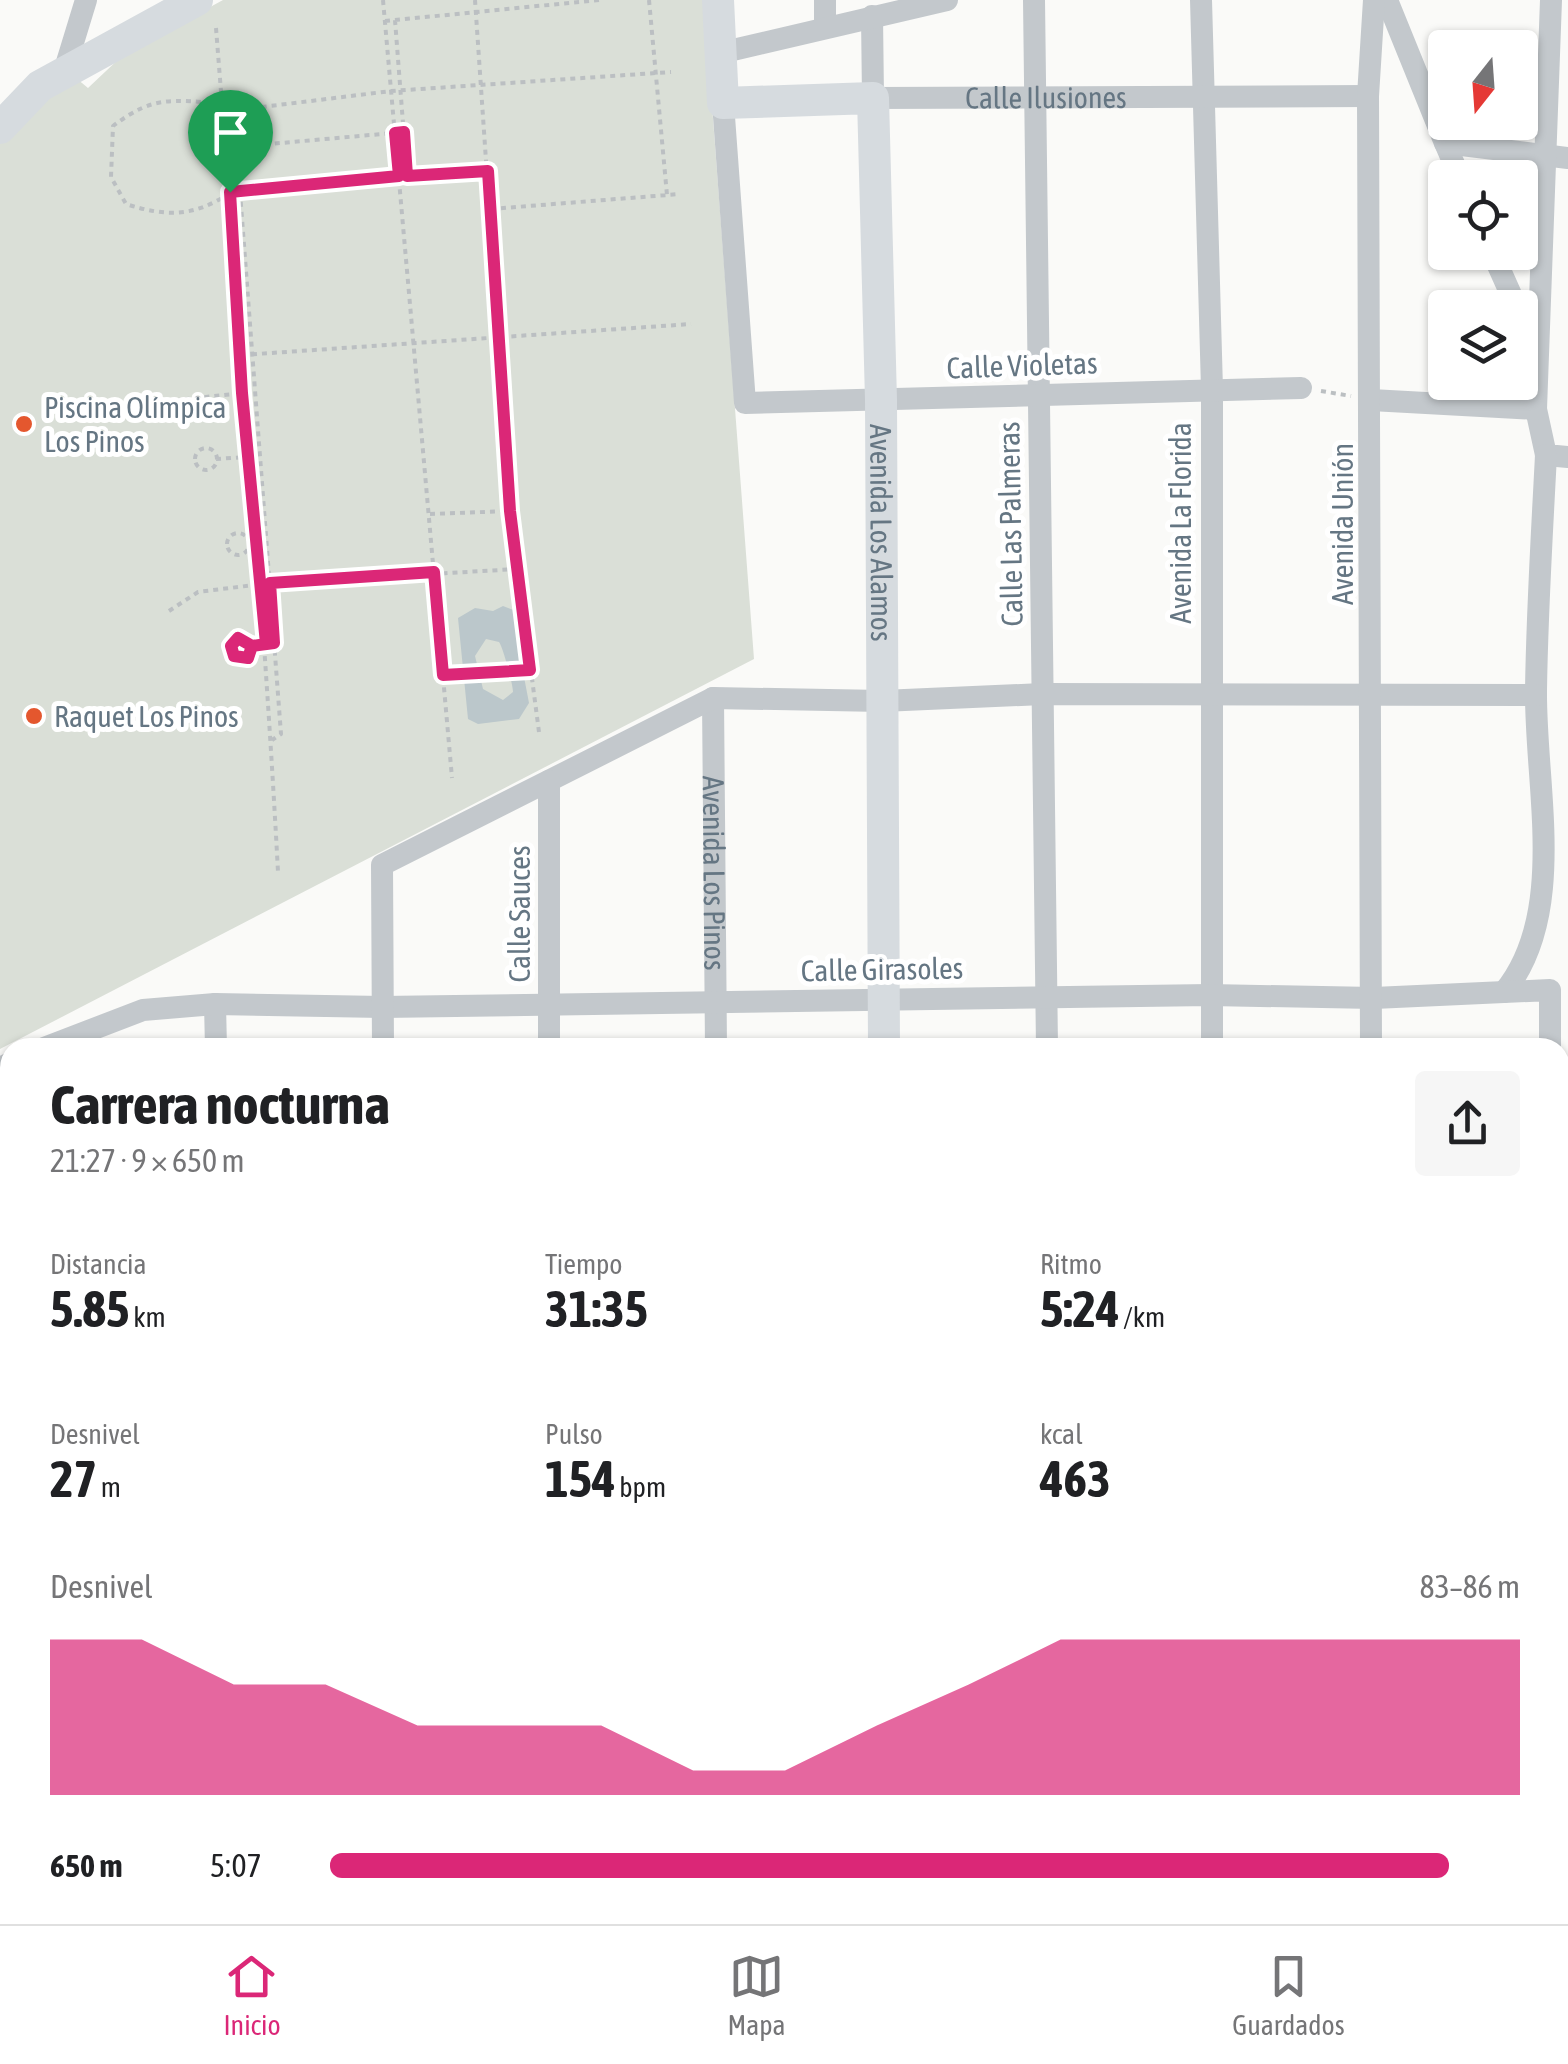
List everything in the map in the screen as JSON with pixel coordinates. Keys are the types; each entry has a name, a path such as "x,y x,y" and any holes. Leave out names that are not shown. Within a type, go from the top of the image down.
{"street":[{"path":"64,72 86,0"},
{"path":"718,0 723,104"},
{"path":"825,0 825,26"},
{"path":"720,53 947,0"},
{"name":"Calle Las Palmeras","path":"1034,0 1047,1038"},
{"name":"Avenida La Florida","path":"1202,0 1212,389 1212,1038"},
{"name":"Avenida Unión","path":"1372,1038 1368,96 1374,0"},
{"path":"1388,0 1452,160"},
{"path":"1538,327 1557,158 1551,0"},
{"path":"0,128 40,86 181,4"},
{"name":"Avenida Los Alamos","path":"872,16 881,400 884,1038"},
{"name":"Calle Ilusiones","path":"723,104 1035,95 1368,96"},
{"name":"Calle Violetas","path":"723,104 745,403 1301,388"},
{"path":"1445,143 1557,158"},
{"path":"1371,400 1536,409"},
{"path":"1504,992 1524,969 1538,924 1556,801 1536,695 1557,456 1536,409 1536,400"},
{"path":"383,1038 382,864 713,698 882,701 1042,694 1536,695"},
{"name":"Avenida Los Pinos","path":"713,698 716,1038"},
{"name":"Calle Sauces","path":"549,780 549,1038"},
{"name":"Calle Girasoles","path":"69,1038 144,1010 215,1004 382,1007 1210,994 1374,998 1550,990 1550,1038"},
{"path":"215,1004 216,1038"}],"path":[{"path":"383,0 452,778"},
{"path":"475,0 510,511 539,732"},
{"path":"385,22 598,0"},
{"path":"648,0 667,195"},
{"path":"395,20 407,176"},
{"path":"216,28 242,393 262,584 278,872"},
{"path":"222,112 400,90 670,72"},
{"path":"222,103 166,98 136,109 112,126 111,177 126,204 162,216 207,208 230,192 488,171"},
{"path":"226,148 404,132"},
{"path":"240,192 281,734 271,740"},
{"path":"491,208 680,194"},
{"path":"239,355 413,340 691,324"},
{"path":"1301,388 1371,400"},
{"path":"105,408 242,393"},
{"path":"216,458 208,470 195,461 204,448 216,458 248,457"},
{"path":"429,514 510,511"},
{"path":"249,544 238,555 228,546 237,533 249,544 258,544"},
{"path":"169,610 198,592 270,583 517,569"},
{"path":"252,646 244,659 231,650 242,638 252,646 274,643"},
{"path":"443,675 530,670"}],"shaded area":[{"path":"223,0 704,0 754,659 21,1038 0,1038 0,141 38,96 76,78 88,88 124,54"},
{"path":"503,606 519,612 520,656 529,703 519,719 478,724 468,719 458,618 475,608 493,611","holes":["486,639 499,642 513,692 503,700 483,689 475,656"]}],"place":[{"name":"Piscina Olímpica Los Pinos","path":"24,424"},
{"name":"Raquet Los Pinos","path":"34,716"}],"route":[{"path":"230,192 242,393 266,644 252,646 248,658 240,660 234,656 231,646 238,638 245,638 252,646 274,643 270,583 434,572 443,675 499,669 500,675 530,670 510,511 488,171 407,176 404,132 395,133 399,176 230,192"}]}
